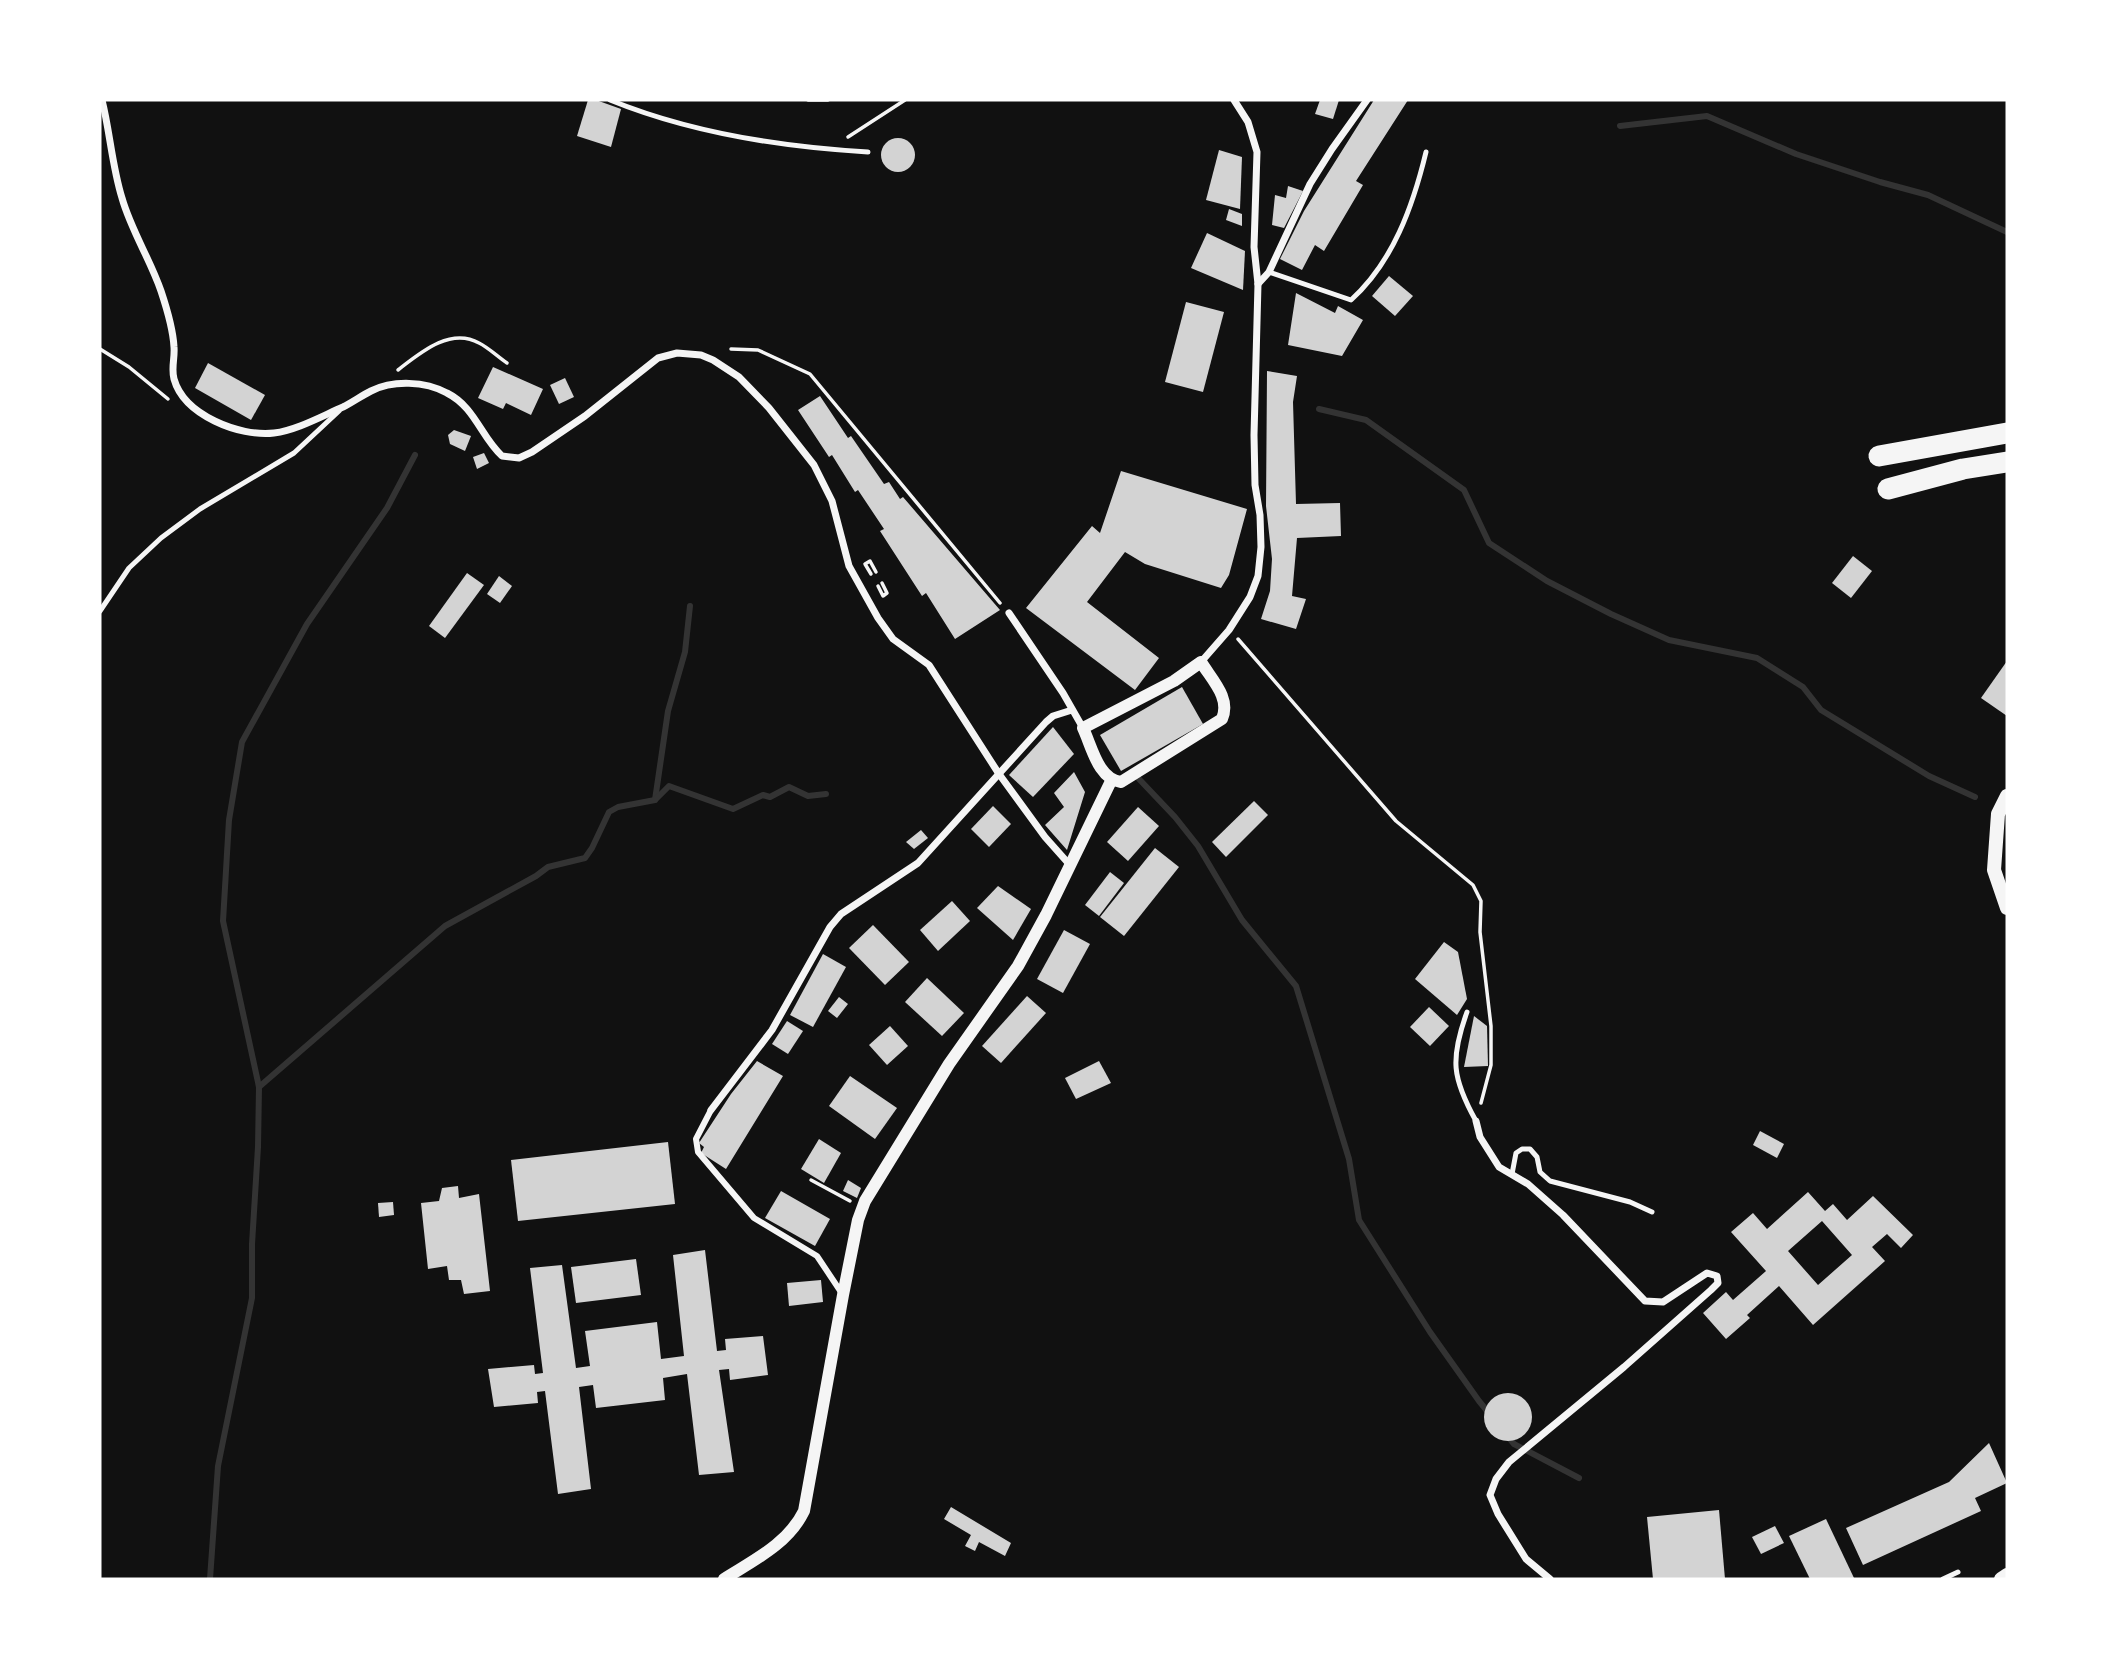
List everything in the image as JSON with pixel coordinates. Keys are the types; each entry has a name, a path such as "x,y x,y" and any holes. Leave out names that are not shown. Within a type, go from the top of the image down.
{"highway":[{"path":"1879,456 2007,433"},
{"path":"1888,489 1963,469 2007,462"}],"main road":[{"path":"2007,796 1998,814 1994,870 2007,908"},
{"path":"2001,1579 2007,1575"}],"street":[{"path":"103,100 122,200 160,288 173,336 173,377 178,390 188,403 202,414 227,426 259,433 286,430 344,406 382,386 413,384 433,387 448,393 473,414 497,452 510,459 532,452 575,424 658,358 677,353 713,359 754,391 814,465 832,501 849,566 869,604 893,639 929,666 999,774 1045,837 1069,864"},
{"path":"1083,728 1174,681 1201,662 1229,630 1258,576 1261,547 1255,485 1254,435 1258,284 1254,247 1257,152 1248,122 1234,100"},
{"path":"1258,284 1269,272 1310,184 1367,100"},
{"path":"1009,613 1063,693 1104,774 1111,781 1121,782 1222,719 1226,709 1225,699 1201,662"},
{"path":"842,1294 817,1256 754,1218 698,1152 696,1139 711,1110 772,1030 830,927 841,914 918,863 1046,722 1053,716 1072,710"},
{"path":"724,1579 784,1540 797,1525 804,1511 842,1294 862,1208 878,1177 949,1064 1018,966 1046,915 1111,781"},
{"path":"1476,1121 1480,1137 1499,1167 1528,1184 1563,1215 1646,1301 1663,1302 1707,1273 1717,1276 1718,1283 1711,1290 1624,1367 1509,1462 1496,1479 1490,1495 1498,1514 1526,1559 1550,1579"}],"lane":[{"path":"610,100 638,111 712,131 824,150 868,152"},
{"path":"1269,272 1351,300 1365,287 1408,216 1426,152"},
{"path":"100,611 129,568 161,538 200,509 294,453 344,406"},
{"path":"1467,1012 1458,1038 1456,1076 1461,1094 1476,1121"},
{"path":"1512,1174 1516,1153 1522,1149 1530,1149 1537,1157 1540,1172 1550,1181 1630,1202 1651,1213"},
{"path":"1943,1579 1958,1572"}],"path":[{"path":"808,100 828,100"},
{"path":"824,150 860,131 905,100"},
{"path":"382,386 400,369 435,344 462,337 478,343 507,363"},
{"path":"100,349 129,367 170,400"},
{"path":"731,349 758,350 810,374 1009,613"},
{"path":"1229,630 1396,821 1473,885 1480,901 1480,932 1491,1039 1491,1065 1476,1121"},
{"path":"811,1180 862,1208"}],"building":[{"path":"588,100 596,100 621,109 611,147 577,136"},
{"path":"1320,100 1339,100 1333,119 1315,114"},
{"path":"1374,100 1408,100 1356,181 1363,185 1324,251 1315,245 1302,270 1280,259 1304,211"},
{"path":"898,138 910,143 915,155 910,167 898,172 886,167 881,155 886,143"},
{"path":"1219,150 1242,157 1240,209 1206,200"},
{"path":"1288,186 1303,191 1284,228 1272,225 1275,195 1286,198"},
{"path":"1229,209 1242,214 1242,226 1226,220"},
{"path":"1207,233 1245,251 1243,290 1191,268"},
{"path":"1389,276 1413,296 1395,316 1372,296"},
{"path":"1296,293 1335,313 1338,306 1363,320 1342,356 1288,345"},
{"path":"1186,302 1224,312 1203,392 1165,382"},
{"path":"208,363 265,395 251,420 195,388"},
{"path":"493,367 543,389 531,415 506,403 503,409 478,398"},
{"path":"1267,371 1297,376 1293,402 1296,504 1340,503 1341,536 1297,538 1292,596 1306,599 1296,629 1261,619 1270,591 1272,559 1266,506"},
{"path":"565,378 574,397 559,404 550,385"},
{"path":"820,396 884,484 889,482 900,499 903,497 1000,610 955,639 926,593 922,596 880,531 884,529 858,490 855,492 832,455 829,457 798,410"},
{"path":"454,430 471,436 465,451 450,444 448,435"},
{"path":"484,453 489,463 477,469 473,457"},
{"path":"1121,471 1247,509 1229,575 1221,588 1145,564 1125,552 1087,602 1159,658 1135,690 1026,608 1092,526 1100,533"},
{"path":"1853,556 1872,571 1851,598 1832,583"},
{"path":"467,573 484,585 445,638 429,626"},
{"path":"499,576 512,586 500,603 487,594"},
{"path":"2007,661 2007,716 1981,698"},
{"path":"1182,687 1203,724 1121,771 1100,735"},
{"path":"1053,727 1074,754 1033,797 1009,775"},
{"path":"1074,772 1085,792 1067,850 1045,825 1064,807 1054,793"},
{"path":"1254,801 1268,815 1226,857 1212,842"},
{"path":"993,806 1011,824 989,847 971,829"},
{"path":"1138,807 1159,826 1128,861 1107,842"},
{"path":"921,830 928,838 914,849 906,842"},
{"path":"1155,848 1179,867 1124,936 1100,917"},
{"path":"1110,872 1124,883 1099,916 1085,905"},
{"path":"998,886 1031,909 1013,940 977,908"},
{"path":"952,901 970,921 938,951 920,930"},
{"path":"873,925 909,962 885,985 849,948"},
{"path":"1064,930 1090,944 1063,993 1037,979"},
{"path":"1444,942 1458,952 1467,999 1457,1015 1415,979"},
{"path":"823,954 846,967 813,1027 790,1015"},
{"path":"927,978 964,1013 942,1036 905,1002"},
{"path":"1027,996 1046,1013 1001,1063 982,1046"},
{"path":"839,997 848,1004 837,1018 828,1011"},
{"path":"1429,1007 1449,1026 1430,1046 1410,1027"},
{"path":"1474,1016 1487,1026 1488,1066 1464,1067"},
{"path":"787,1021 803,1031 788,1054 772,1044"},
{"path":"890,1026 908,1046 887,1065 869,1045"},
{"path":"757,1061 783,1076 726,1169 701,1153 704,1147 699,1143 731,1094"},
{"path":"1099,1061 1111,1083 1076,1099 1065,1078"},
{"path":"850,1076 897,1108 875,1139 829,1106"},
{"path":"1760,1131 1784,1144 1777,1158 1753,1145"},
{"path":"819,1139 841,1153 824,1183 801,1169"},
{"path":"668,1142 675,1204 518,1221 511,1160"},
{"path":"848,1180 861,1188 857,1198 843,1191"},
{"path":"458,1186 459,1198 479,1194 490,1291 464,1294 461,1280 449,1280 447,1266 428,1269 421,1203 439,1201 442,1188"},
{"path":"781,1191 830,1219 815,1246 765,1218"},
{"path":"1808,1192 1825,1211 1833,1204 1847,1220 1873,1196 1913,1235 1901,1248 1887,1234 1872,1247 1885,1261 1813,1325 1779,1286 1747,1315 1750,1318 1726,1339 1703,1313 1726,1292 1733,1300 1766,1271 1731,1232 1753,1213 1767,1229","holes":["1822,1221 1852,1255 1818,1285 1788,1251"]},
{"path":"393,1202 394,1215 379,1217 378,1203"},
{"path":"705,1250 717,1351 726,1350 725,1339 763,1336 768,1375 730,1380 729,1369 719,1370 734,1472 699,1475 687,1374 663,1378 665,1400 596,1408 593,1385 579,1387 591,1489 558,1494 545,1391 537,1392 538,1403 494,1407 488,1369 534,1365 535,1374 543,1373 530,1268 562,1265 576,1368 590,1366 585,1331 657,1322 661,1359 684,1356 673,1255"},
{"path":"636,1259 641,1295 576,1303 571,1267"},
{"path":"821,1280 823,1302 789,1306 787,1283"},
{"path":"1508,1393 1525,1400 1532,1417 1525,1434 1508,1441 1491,1434 1484,1417 1491,1400"},
{"path":"1989,1443 2007,1483 1975,1498 1981,1511 1863,1565 1846,1528 1949,1482"},
{"path":"951,1507 1011,1543 1005,1556 979,1542 975,1551 965,1546 971,1535 944,1519"},
{"path":"1719,1510 1725,1579 1653,1579 1647,1517"},
{"path":"1826,1519 1854,1578 1852,1579 1810,1579 1789,1536"},
{"path":"1775,1526 1784,1543 1761,1554 1752,1537"}],"waterway":[{"path":"1620,126 1707,116 1796,154 1928,195 2007,232"},
{"path":"1319,409 1366,420 1464,490 1489,543 1547,581 1669,640 1757,658 1803,687 1821,710 1929,776 1975,797"},
{"path":"210,1579 218,1466 252,1298 252,1244 258,1147 259,1087 223,921 229,820 242,742 307,624 387,508 415,455"},
{"path":"655,800 668,711 685,652 690,606"},
{"path":"1139,779 1198,846 1242,920 1296,986 1349,1159 1359,1220 1430,1332 1479,1401 1514,1444 1579,1478"},
{"path":"259,1087 445,926 548,867 585,858 609,812 618,807 655,800 669,786 733,809 763,795 770,797 789,787 808,796 826,794"}]}
